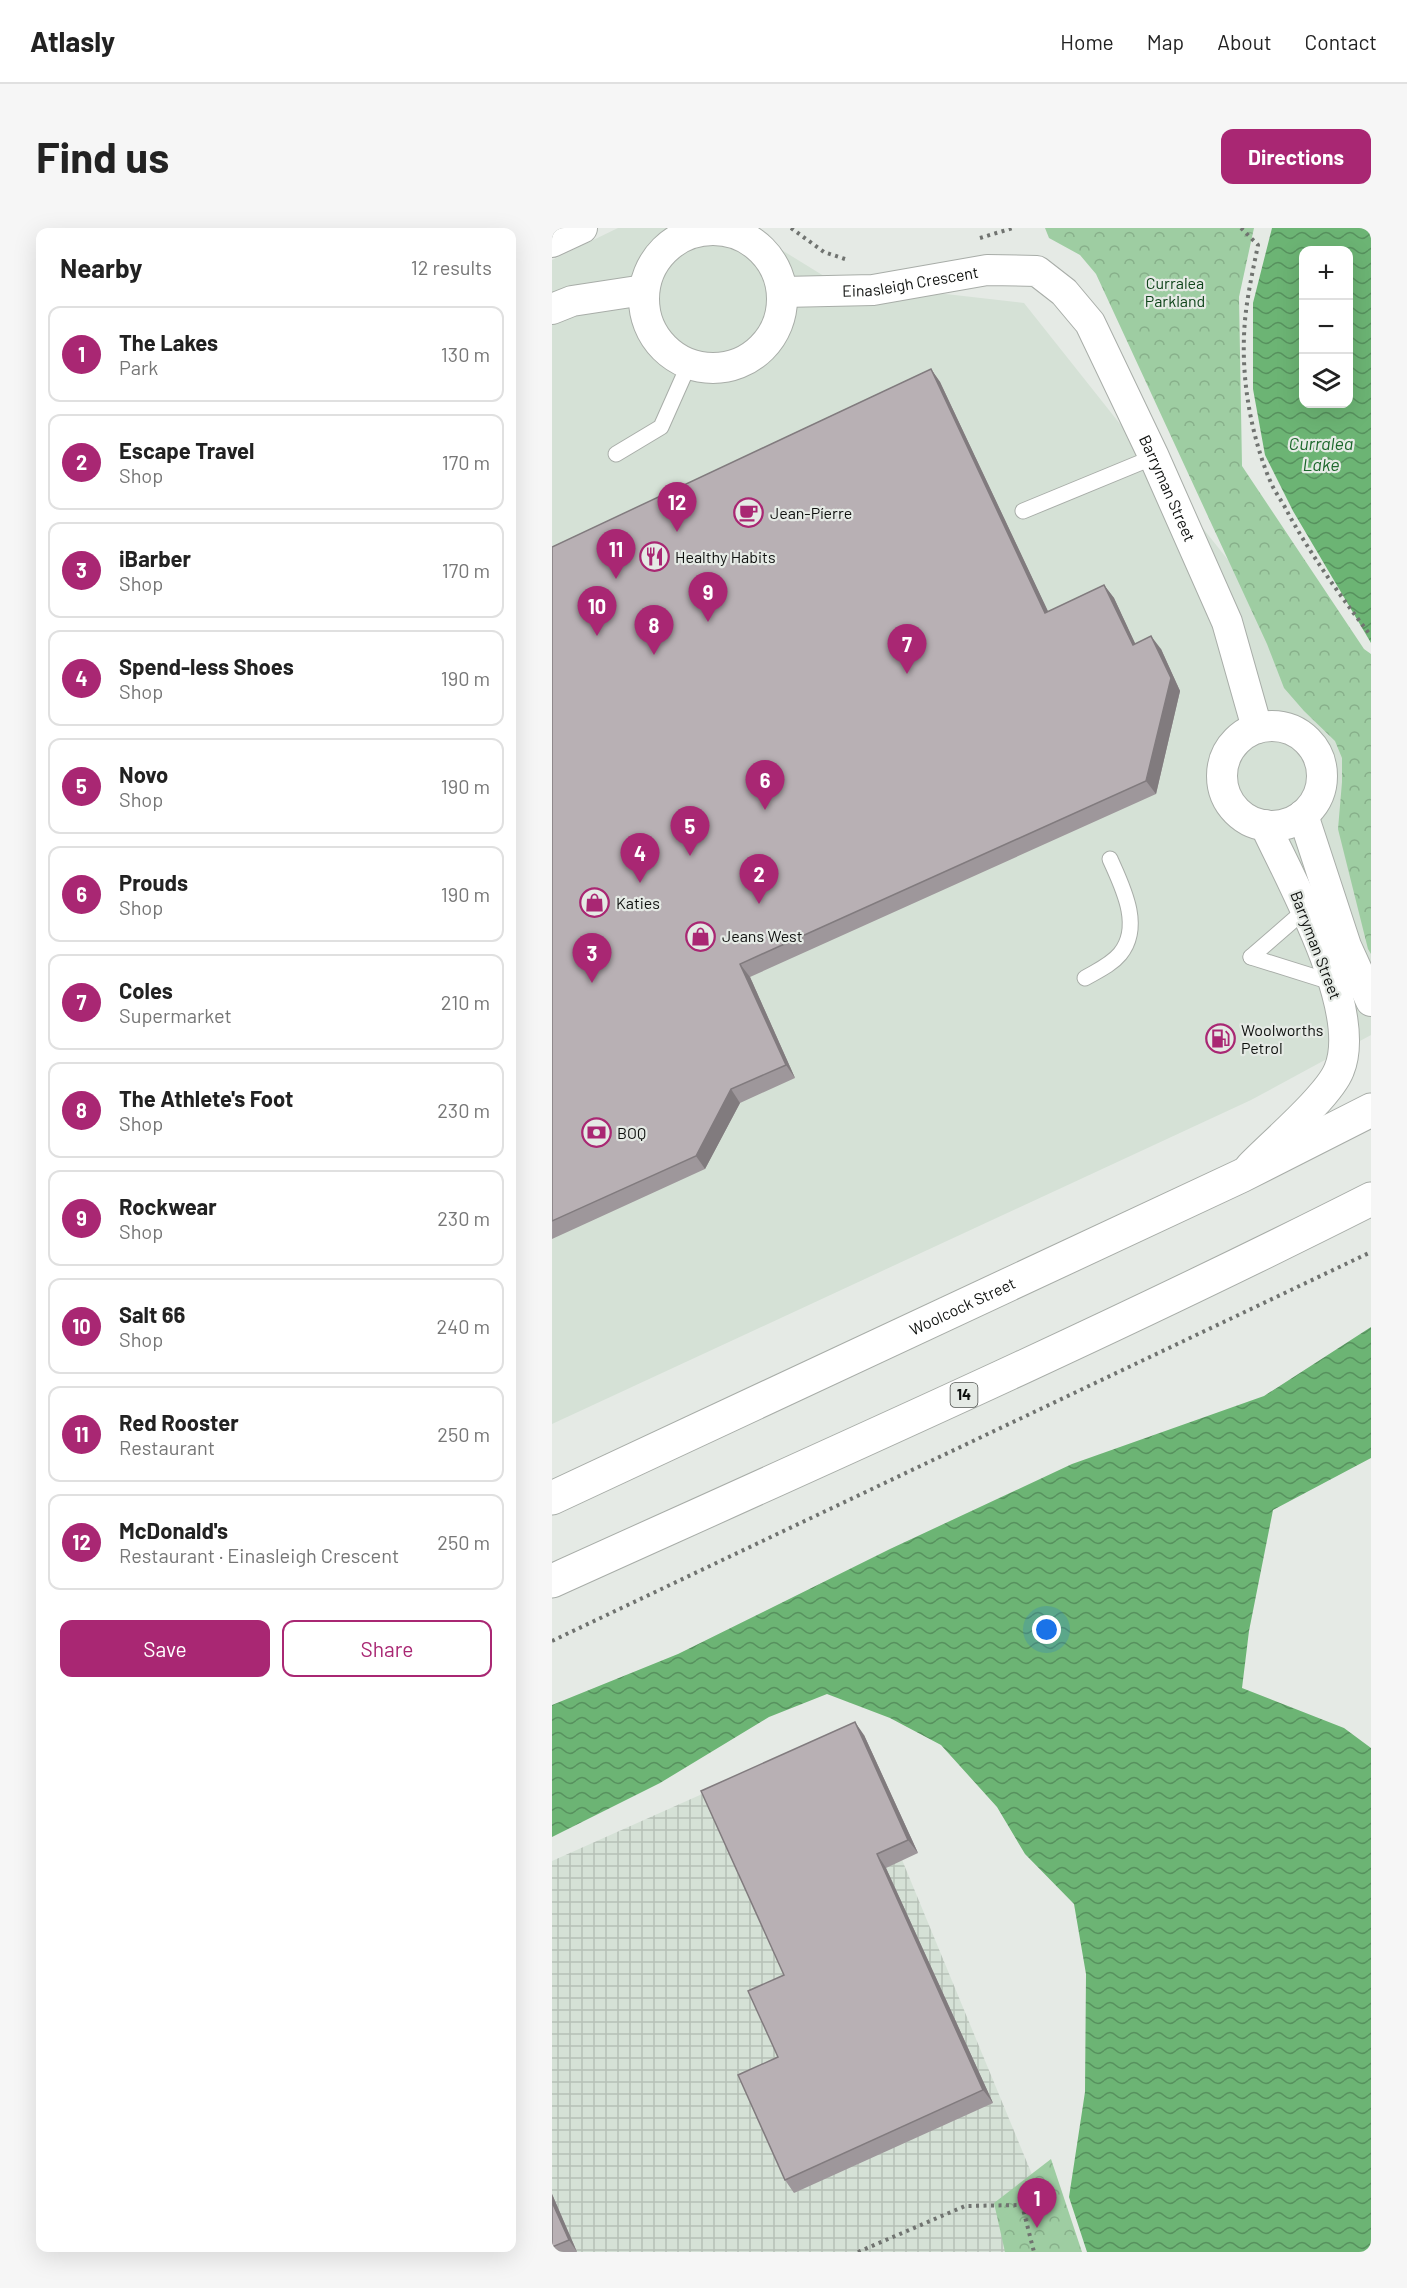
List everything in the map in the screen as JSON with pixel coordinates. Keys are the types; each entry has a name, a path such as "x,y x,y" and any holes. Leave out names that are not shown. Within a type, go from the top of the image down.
{"main road":[{"name":"Woolcock Street","path":"552,1498 1241,1176 1371,1110"},
{"name":"14","path":"552,1581 950,1401 1248,1262 1371,1199"}],"street":[{"path":"552,242 582,228"},
{"path":"710,230 734,233 760,248 775,267 783,292 782,304 773,333 758,352 730,366 706,368 689,364 668,352 651,331 644,307 644,290 651,267 662,253 681,237 710,230"},
{"name":"Einasleigh Crescent","path":"783,292 873,290 987,270 1037,271"},
{"name":"Barryman Street","path":"1037,271 1064,292 1090,323 1154,457 1227,622 1257,728"},
{"path":"552,309 572,301 644,290"},
{"path":"1274,726 1291,729 1305,738 1316,752 1322,768 1321,785 1315,801 1304,815 1292,822 1265,825 1252,821 1240,814 1231,804 1224,790 1222,775 1225,760 1232,746 1243,735 1257,728 1274,726"},
{"name":"Barryman Street","path":"1304,815 1346,946 1371,1001"},
{"name":"Barryman Street","path":"1241,1176 1321,1096 1339,1070 1344,1045 1344,1026 1334,982 1305,910 1265,825"}],"lane":[{"path":"616,453 661,427 689,364"},
{"path":"1023,511 1154,457"},
{"path":"1085,978 1104,967 1121,953 1131,922 1126,893 1110,859"},
{"path":"1305,910 1251,957 1334,982"}],"path":[{"path":"791,228 824,252 846,259"},
{"path":"975,239 1013,228"},
{"path":"1241,228 1258,245 1249,291 1244,336 1248,394 1260,451 1271,484 1304,541 1371,636"},
{"path":"552,1641 1371,1252"},
{"path":"858,2252 965,2206 1011,2205 1022,2205 1034,2252"}],"shaded area":[{"path":"618,228 746,228 832,281 1024,303 1371,740 1371,1035 1251,1100 552,1424 552,260"},
{"path":"848,1729 1064,2252 552,2252 552,1861"}],"green space":[{"name":"Curralea Parkland","path":"1045,228 1254,228 1239,297 1242,466 1364,649 1371,654 1371,954 1338,829 1342,758 1335,741 1284,688 1267,644 1096,274 1080,255 1049,238"},
{"path":"1051,2159 1082,2252 1005,2252 994,2203"}],"water":[{"name":"Curralea Lake","path":"1272,228 1371,228 1371,643 1293,511 1265,455 1253,389 1253,303"},
{"path":"1371,1327 1371,1458 1273,1510 1249,1631 1242,1688 1344,1728 1371,1748 1371,2252 1087,2252 1069,2197 1085,2092 1086,1974 1074,1904 1025,1854 997,1807 941,1745 890,1718 827,1694 769,1717 660,1783 552,1837 552,1705 678,1654 890,1549 1072,1464 1264,1396"}],"building":[{"path":"931,369 1045,613 1104,585 1133,645 1151,636 1171,678 1146,781 740,964 786,1065 731,1089 696,1156 552,1221 552,547"},
{"path":"855,1722 908,1840 877,1854 983,2090 785,2180 738,2075 778,2057 748,1991 784,1975 701,1791"},
{"path":"552,2202 569,2240 552,2247"}],"place":[{"name":"Jean-Píerre","path":"749,513"},
{"name":"McDonald's","path":"677,532"},
{"name":"Healthy Habits","path":"654,557"},
{"name":"Red Rooster","path":"616,579"},
{"name":"Rockwear","path":"708,622"},
{"name":"Salt 66","path":"597,636"},
{"name":"The Athlete's Foot","path":"654,655"},
{"name":"Coles","path":"907,674"},
{"name":"Prouds","path":"765,810"},
{"name":"Novo","path":"690,856"},
{"name":"Spend-less Shoes","path":"640,883"},
{"name":"Katies","path":"595,903"},
{"name":"Escape Travel","path":"759,904"},
{"name":"Jeans West","path":"701,936"},
{"name":"iBarber","path":"592,983"},
{"name":"Woolworths Petrol","path":"1220,1039"},
{"name":"BOQ","path":"596,1133"},
{"name":"The Lakes","path":"1037,2228"}]}
